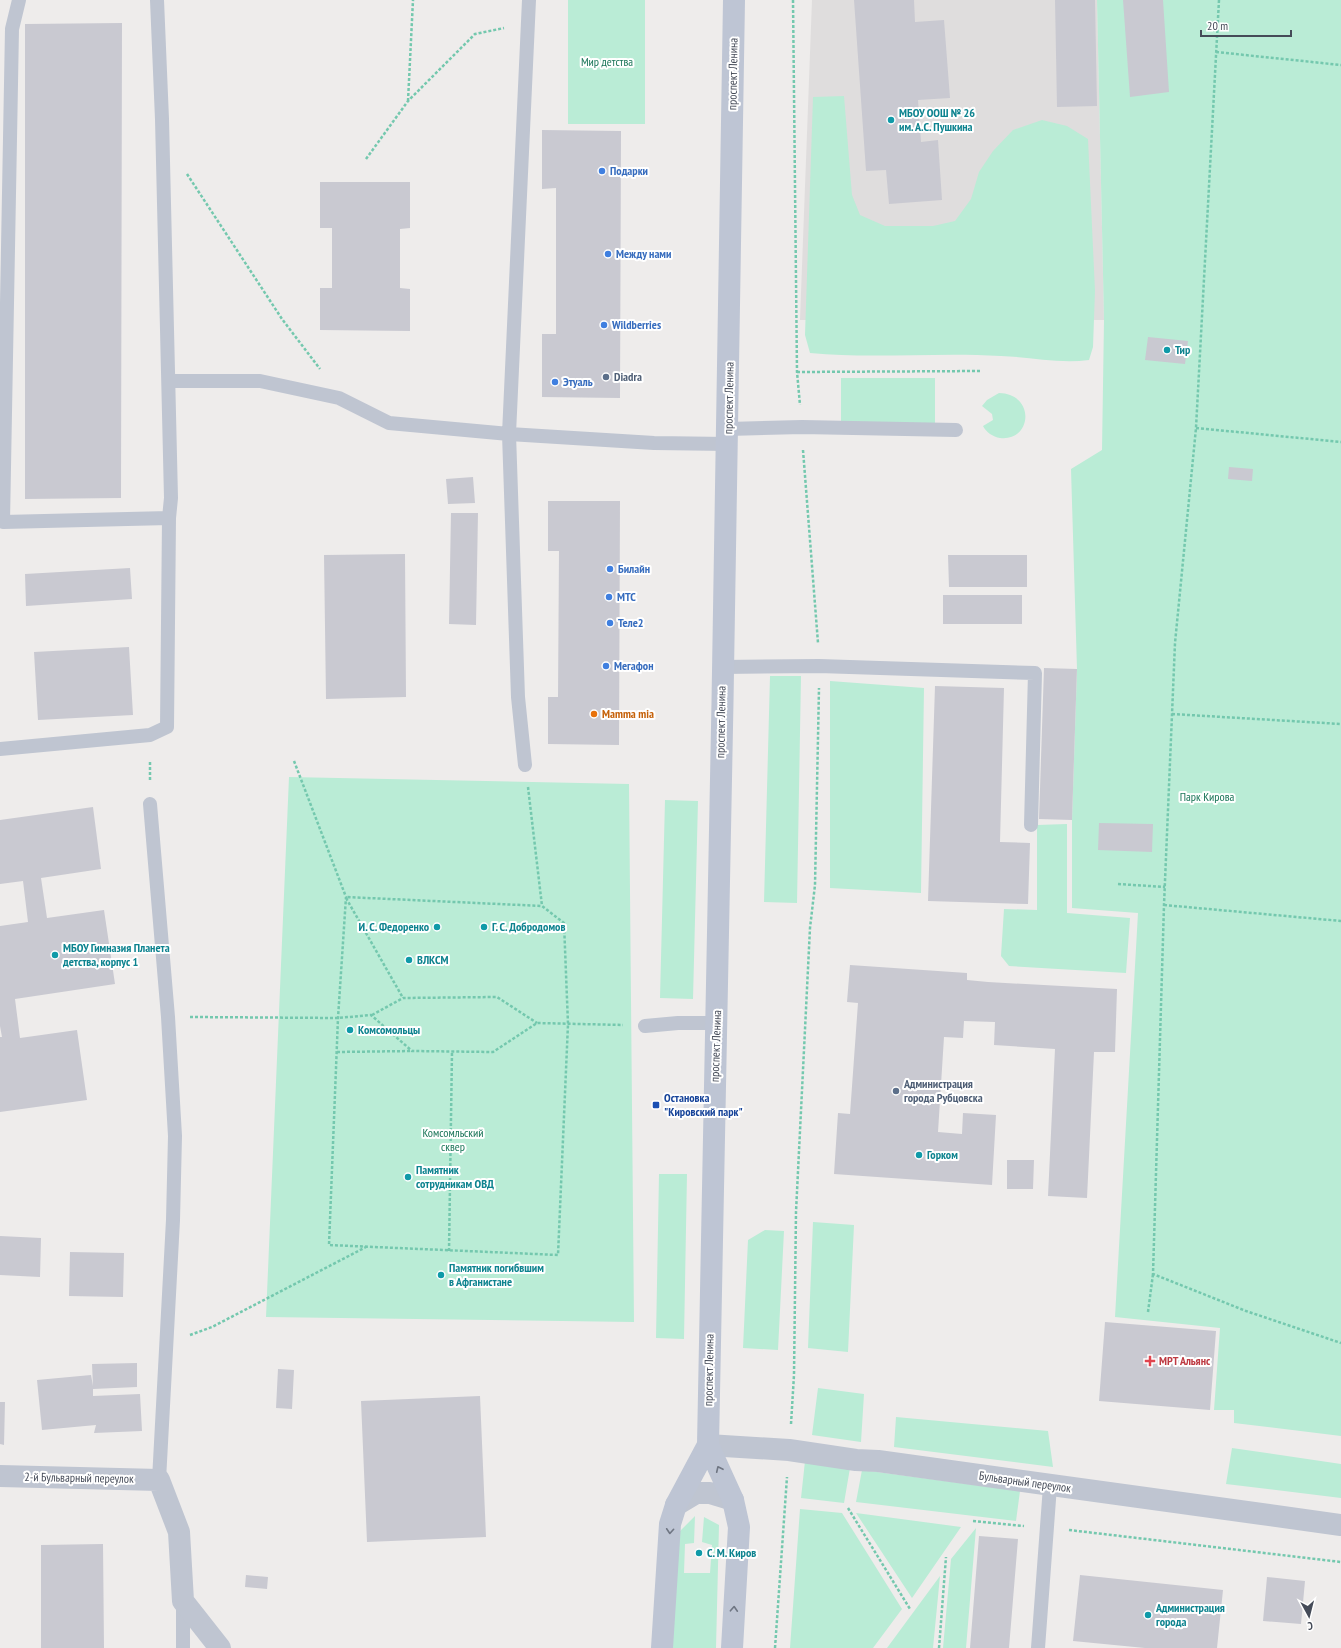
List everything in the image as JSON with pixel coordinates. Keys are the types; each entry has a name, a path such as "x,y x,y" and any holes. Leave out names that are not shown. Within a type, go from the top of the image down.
{"main road":[{"name":"проспект Ленина","path":"732,1648 739,1527 733,1500 708,1445 717,1023 722,667 728,436 734,0"},
{"name":"проспект Ленина","path":"662,1648 670,1524 676,1505 708,1445"}],"street":[{"name":"Бульварный переулок","path":"708,1445 789,1450 856,1460 878,1461 1050,1486 1341,1525"},
{"name":"2-й Бульварный переулок","path":"0,1476 159,1480"},
{"path":"159,1480 179,1532 183,1601 220,1648"},
{"path":"676,1505 696,1493 710,1493 733,1500"}],"lane":[{"path":"19,0 12,29 2,527 169,518"},
{"path":"0,749 150,735 167,727 169,518 171,498 158,0"},
{"path":"525,765 518,697 509,434 529,0"},
{"path":"169,381 260,381 338,398 390,423 509,434 654,443 802,428 956,430"},
{"path":"722,667 819,666 1035,673 1031,825"},
{"path":"150,804 168,1017 175,1136 173,1220 159,1480"},
{"path":"645,1026 678,1023 717,1023"},
{"path":"1038,1648 1050,1486"},
{"path":"183,1601 184,1648"}],"path":[{"path":"408,101 413,0"},
{"path":"776,1648 794,1375 797,1197 810,928 815,885 819,666 797,372 793,0"},
{"path":"1148,1312 1153,1274 1164,905 1175,643 1196,428 1219,0"},
{"path":"366,159 408,101 475,34 528,24"},
{"path":"1216,52 1341,65"},
{"path":"162,137 282,320 327,379 338,398"},
{"path":"797,372 982,372"},
{"path":"1196,428 1341,442"},
{"path":"1172,714 1341,724"},
{"path":"294,761 346,897 403,998"},
{"path":"525,765 542,906"},
{"path":"1118,884 1165,887"},
{"path":"346,897 542,906 564,923 568,1024 558,1255 329,1245 336,1052 346,897"},
{"path":"1164,905 1341,921"},
{"path":"168,1017 338,1018 371,1016 403,998 497,997 537,1024"},
{"path":"371,1016 412,1051"},
{"path":"336,1052 493,1052 537,1024 645,1026"},
{"path":"448,1251 452,1052"},
{"path":"167,1345 212,1327 366,1247"},
{"path":"1153,1274 1246,1311 1341,1343"},
{"path":"848,1508 910,1609"},
{"path":"973,1521 1047,1528 1341,1562"},
{"path":"939,1648 946,1557"}],"shaded area":[{"path":"812,0 1097,0 1104,320 800,320"}],"green space":[{"name":"Мир детства","path":"568,0 645,0 645,124 568,124"},
{"name":"Парк Кирова","path":"1097,0 1341,0 1341,1436 1234,1423 1234,1410 1214,1410 1220,1328 1115,1317 1138,913 1072,908 1072,820 1077,669 1071,469 1102,450 1104,320"},
{"path":"844,96 852,195 860,215 885,226 933,226 955,221 971,199 979,172 993,151 1013,130 1042,120 1067,126 1088,139 1095,291 1093,347 1089,360 1056,361 977,355 834,355 810,353 805,335 813,97"},
{"path":"841,378 935,378 935,423 841,423"},
{"path":"999,393 1011,395 1019,401 1024,409 1024,426 1019,433 1011,437 995,437 983,426 993,420 992,414 982,406 987,400"},
{"path":"770,676 801,676 797,903 764,902"},
{"path":"830,681 924,688 921,893 830,888"},
{"name":"Комсомльский сквер","path":"289,777 629,784 634,1322 266,1317"},
{"path":"665,800 698,801 693,999 660,998"},
{"path":"1067,824 1067,913 1130,918 1126,973 1009,966 1001,956 1004,909 1037,910 1037,825"},
{"path":"659,1174 687,1174 684,1339 656,1338"},
{"path":"813,1222 854,1225 848,1352 808,1348"},
{"path":"765,1230 784,1231 778,1350 743,1348 748,1240"},
{"path":"818,1388 864,1394 861,1442 812,1435"},
{"path":"896,1417 1048,1431 1053,1467 894,1447"},
{"path":"1232,1448 1341,1464 1341,1498 1226,1484"},
{"path":"805,1461 850,1468 844,1503 801,1498"},
{"path":"862,1470 1020,1491 1016,1521 856,1502"},
{"path":"800,1509 842,1513 902,1609 873,1648 790,1648"},
{"path":"856,1513 961,1527 912,1598"},
{"path":"695,1516 694,1543 685,1544 684,1573 710,1573 712,1545 702,1542 704,1517 719,1525 716,1648 669,1648 677,1534"},
{"path":"976,1528 966,1648 943,1648 951,1559"},
{"path":"940,1576 933,1648 887,1648"}],"building":[{"name":"МБОУ ООШ № 26 им. А.С. Пушкина","path":"854,0 914,0 915,22 944,20 950,98 918,100 921,142 938,140 942,200 889,204 886,170 866,171"},
{"path":"1055,0 1095,0 1097,106 1057,107"},
{"path":"1123,0 1163,0 1169,92 1130,97"},
{"path":"122,23 121,498 25,499 25,24"},
{"path":"542,130 621,131 620,398 542,397 542,334 556,334 556,188 542,189"},
{"path":"320,182 410,182 410,228 400,229 400,288 410,289 410,331 320,330 320,288 332,288 332,228 320,228"},
{"name":"Тир","path":"1148,337 1188,341 1185,364 1145,360"},
{"path":"1229,467 1253,469 1252,481 1228,479"},
{"path":"473,477 475,503 448,504 446,479"},
{"path":"548,501 620,501 619,745 548,744 548,697 558,697 559,551 548,551"},
{"path":"451,513 478,513 476,625 449,624"},
{"path":"405,554 406,697 326,699 324,555"},
{"path":"948,555 1027,555 1027,587 949,587"},
{"path":"130,568 132,599 26,606 25,574"},
{"path":"943,595 1022,595 1022,624 943,624"},
{"path":"129,647 133,715 38,720 34,652"},
{"path":"1044,668 1077,669 1072,820 1039,819"},
{"path":"935,686 1004,688 1000,842 1030,843 1028,904 928,901"},
{"name":"МБОУ Гимназия Планета детства, корпус 1","path":"93,807 101,869 41,878 47,918 104,910 115,984 15,999 20,1038 77,1030 87,1100 0,1112 0,1037 2,1037 0,1026 0,926 28,922 23,881 0,884 0,820"},
{"path":"1099,823 1153,824 1152,852 1098,850"},
{"name":"Администрация города Рубцовска","path":"850,965 967,973 967,980 988,982 1117,989 1115,1052 1094,1052 1087,1198 1048,1196 1055,1049 994,1045 995,1022 964,1021 963,1038 944,1037 938,1132 962,1134 963,1113 996,1115 992,1185 834,1174 838,1113 850,1114 858,1003 847,1002"},
{"path":"1007,1160 1034,1160 1033,1189 1007,1189"},
{"path":"0,1236 41,1238 40,1277 0,1275"},
{"path":"70,1252 124,1253 123,1297 69,1296"},
{"path":"1105,1322 1216,1331 1210,1410 1099,1401"},
{"path":"137,1363 137,1387 93,1389 93,1396 140,1394 142,1431 94,1433 96,1425 42,1430 37,1380 91,1375 93,1386 92,1364"},
{"path":"278,1369 294,1370 292,1409 276,1408"},
{"path":"480,1396 486,1537 367,1542 361,1401"},
{"path":"0,1402 5,1402 4,1445 0,1444"},
{"path":"979,1536 1018,1539 1009,1648 970,1648"},
{"path":"103,1544 104,1648 41,1648 41,1545"},
{"path":"246,1575 268,1577 267,1589 245,1587"},
{"name":"Администрация города","path":"1080,1575 1223,1590 1217,1648 1145,1648 1073,1641"},
{"path":"1267,1577 1305,1581 1301,1624 1263,1621"}],"place":[{"name":"МБОУ ООШ № 26 им. А.С. Пушкина","path":"891,120"},
{"name":"Подарки","path":"602,171"},
{"name":"Между нами","path":"608,254"},
{"name":"Wildberries","path":"604,325"},
{"name":"Тир","path":"1167,350"},
{"name":"Diadra","path":"606,377"},
{"name":"Этуаль","path":"555,382"},
{"name":"Билайн","path":"610,569"},
{"name":"МТС","path":"609,597"},
{"name":"Теле2","path":"610,623"},
{"name":"Мегафон","path":"606,666"},
{"name":"Mamma mia","path":"594,714"},
{"name":"И. С. Федоренко","path":"437,927"},
{"name":"Г. С. Добродомов","path":"484,927"},
{"name":"МБОУ Гимназия Планета детства, корпус 1","path":"55,955"},
{"name":"ВЛКСМ","path":"409,960"},
{"name":"Комсомольцы","path":"350,1030"},
{"name":"Администрация города Рубцовска","path":"896,1091"},
{"name":"Остановка \"Кировский парк\"","path":"656,1105"},
{"name":"Горком","path":"919,1155"},
{"name":"Памятник сотрудникам ОВД","path":"408,1177"},
{"name":"Памятник погибвшим в Афганистане","path":"441,1275"},
{"name":"МРТ Альянс","path":"1150,1361"},
{"name":"С. М. Киров","path":"699,1553"},
{"name":"Администрация города","path":"1148,1615"}]}
